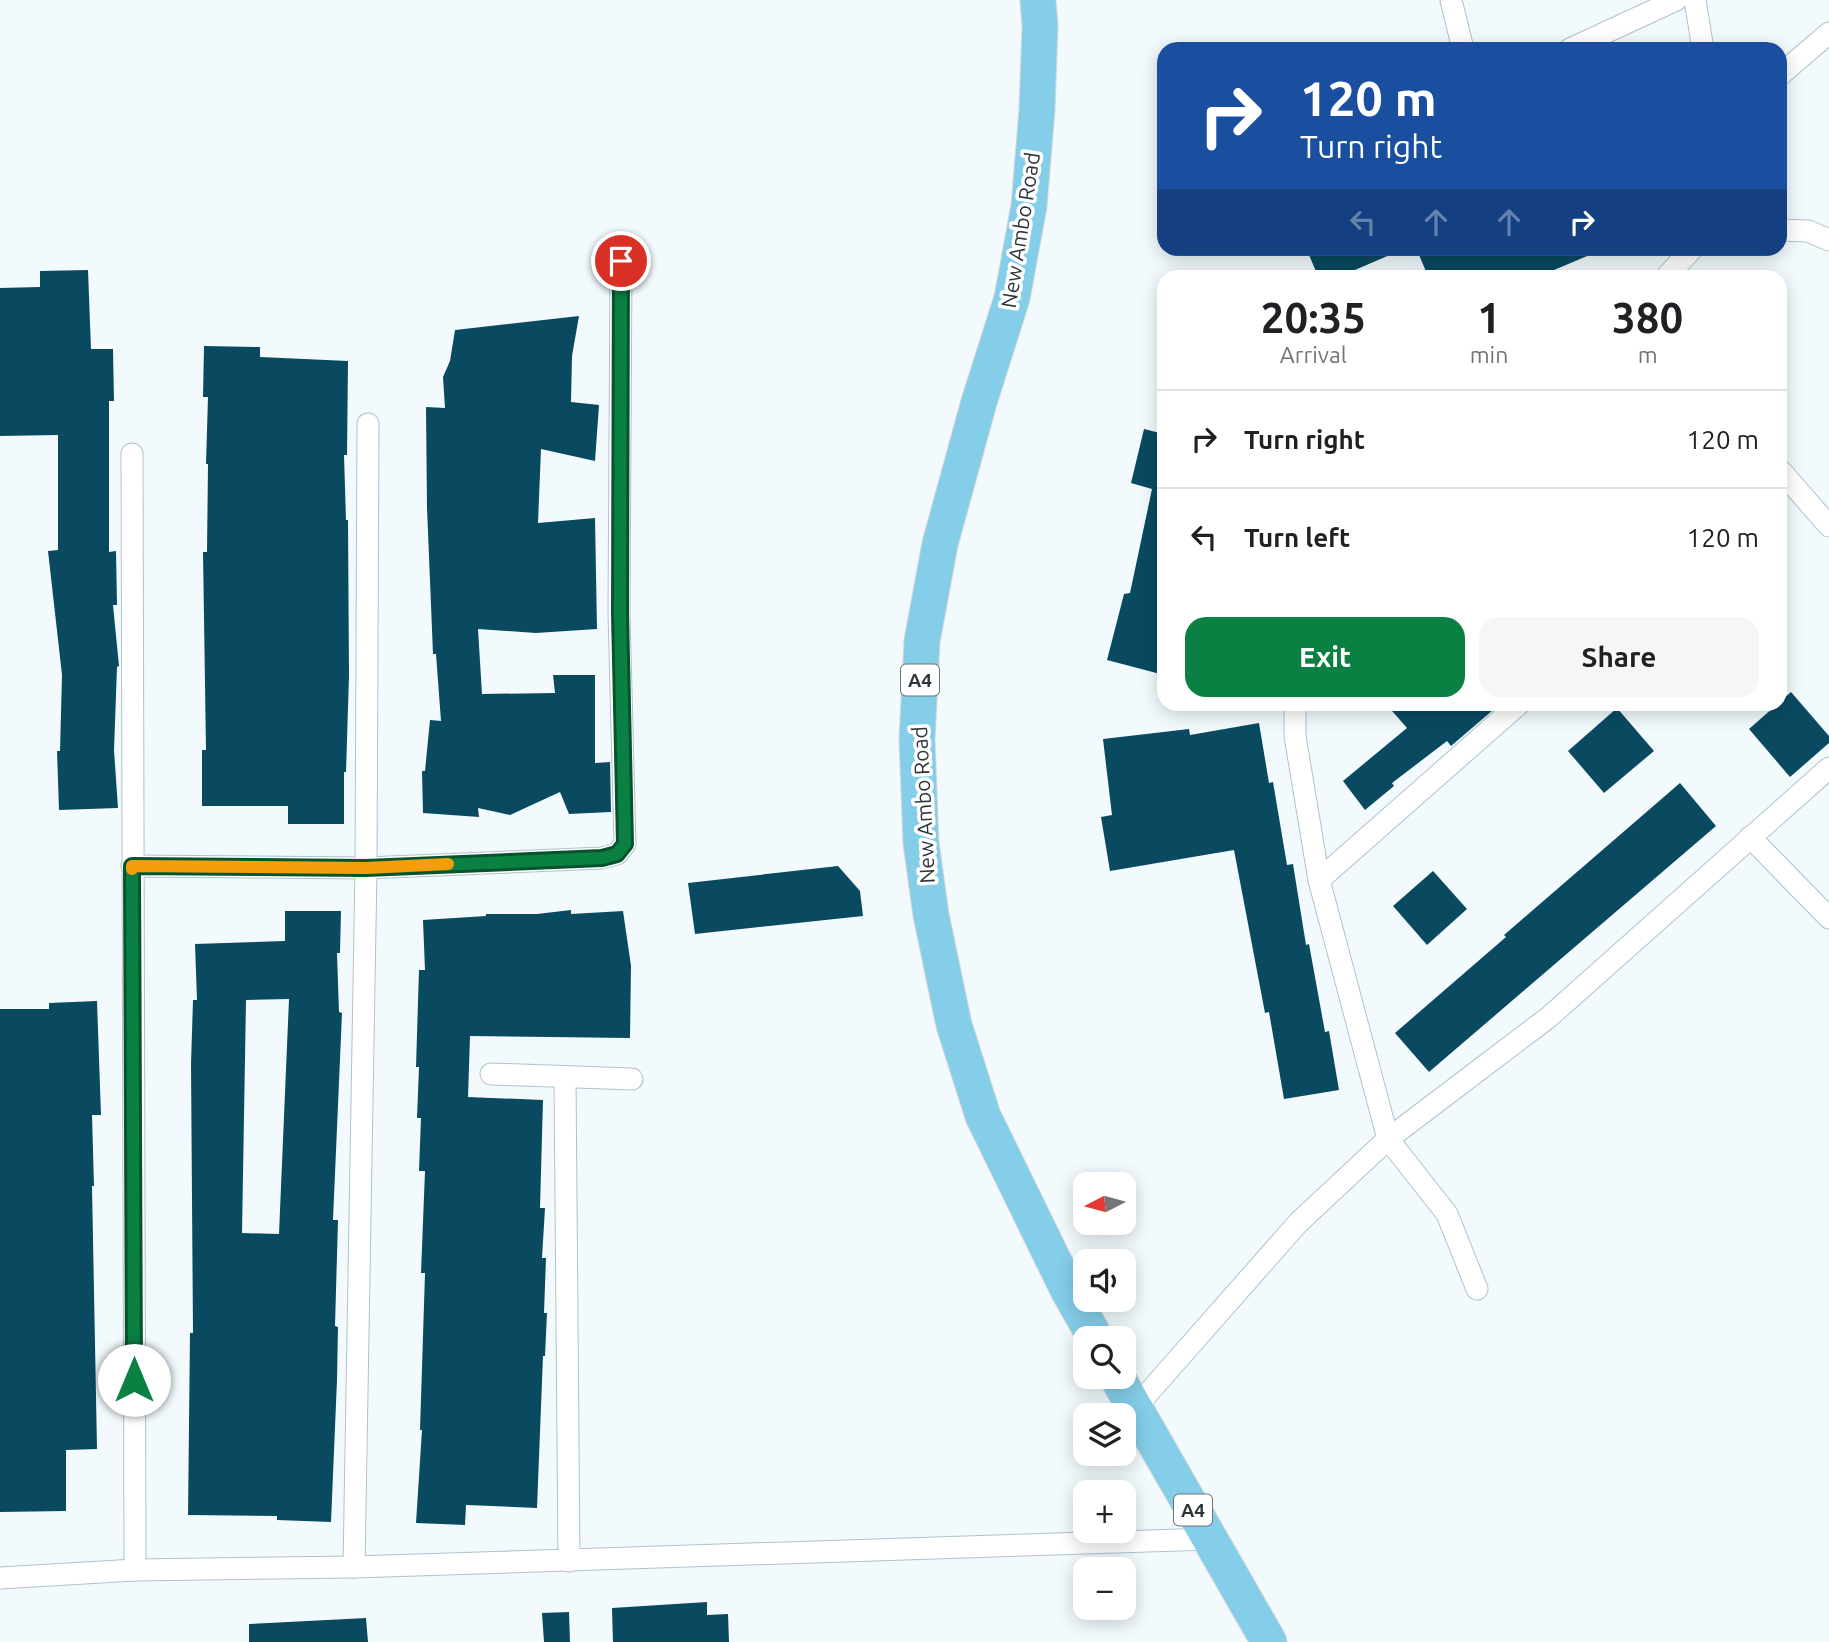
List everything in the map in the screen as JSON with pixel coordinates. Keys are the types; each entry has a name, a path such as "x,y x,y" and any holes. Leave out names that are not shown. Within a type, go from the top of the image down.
{"main road":[{"name":"New Ambo Road","path":"1038,0 1040,26 1037,110 1026,219 1012,298 979,402 940,544 922,641 917,739 920,830 931,915 954,1025 984,1116 1068,1290 1089,1326"},
{"name":"A4","path":"1136,1410 1269,1642"}],"street":[{"path":"1451,0 1462,42"},
{"path":"1585,42 1676,0"},
{"path":"1695,0 1702,42"},
{"path":"1787,69 1829,33"},
{"path":"1787,230 1808,231 1829,240"},
{"path":"1673,270 1686,256"},
{"path":"132,866 366,868 602,858 617,854 625,844 620,613 621,261"},
{"path":"354,1567 366,868 368,424"},
{"path":"132,454 135,1570"},
{"path":"1787,478 1829,526"},
{"path":"1295,711 1295,736 1319,880 1388,1139 1447,1214 1477,1289"},
{"path":"1319,880 1512,711"},
{"path":"1136,1407 1298,1223 1388,1139 1549,1017 1829,768"},
{"path":"1750,837 1829,919"},
{"path":"491,1074 632,1079"},
{"path":"565,1078 569,1561"},
{"path":"0,1578 135,1570 569,1561 1210,1539"}],"building":[{"path":"1309,256 1387,256 1355,270 1315,270"},
{"path":"1419,256 1587,256 1554,270 1425,270"},
{"path":"88,270 91,349 113,349 114,401 109,401 109,552 116,551 117,605 113,605 119,666 114,750 118,808 59,810 57,751 60,751 62,675 48,551 58,550 58,435 0,436 0,288 40,287 40,271"},
{"path":"579,316 572,356 571,402 599,405 595,461 541,449 538,523 595,518 597,629 536,633 478,629 482,694 555,693 553,675 595,675 595,763 610,762 611,812 569,814 560,792 510,815 478,808 479,817 423,813 422,771 425,771 430,720 441,721 436,654 433,654 426,407 445,408 443,377 450,361 455,330"},
{"path":"204,346 260,347 260,357 348,361 347,455 344,455 348,520 349,676 344,824 288,824 288,806 202,806 202,750 206,750 203,552 207,552 208,464 208,397 203,397"},
{"path":"1144,429 1157,432 1157,673 1107,660 1124,594 1130,593 1152,489 1131,483"},
{"path":"1791,692 1829,736 1829,743 1790,777 1749,729 1769,711 1787,711 1787,696"},
{"path":"1392,711 1492,711 1451,746 1447,741 1392,783 1394,786 1365,810 1343,781 1407,728"},
{"path":"1614,711 1620,711 1654,751 1604,793 1568,751"},
{"path":"1259,723 1269,783 1273,782 1287,865 1293,864 1306,945 1309,944 1325,1032 1329,1031 1339,1090 1284,1099 1269,1012 1265,1013 1234,850 1110,871 1101,817 1112,815 1103,739 1189,729 1190,735"},
{"path":"1680,783 1716,826 1429,1072 1395,1033"},
{"path":"838,866 860,891 863,916 695,934 688,883"},
{"path":"1433,871 1467,909 1427,945 1393,906"},
{"path":"571,910 571,914 623,911 631,966 630,1038 470,1036 468,1097 543,1100 540,1208 545,1208 542,1258 546,1258 544,1313 547,1313 537,1508 466,1505 465,1525 416,1523 422,1430 425,1273 421,1273 425,1171 419,1171 421,1118 417,1118 419,1067 416,1067 419,970 425,970 423,920"},
{"path":"285,911 341,911 340,953 337,953 339,1012 342,1013 333,1220 338,1220 335,1326 338,1327 331,1522 277,1520 277,1516 188,1515 190,1333 193,1333 191,1064 193,1000 197,1000 195,944 285,941","holes":["289,999 279,1234 242,1233 246,1000"]},
{"path":"97,1001 101,1115 92,1115 92,1186 97,1449 66,1450 66,1511 0,1512 0,1009 49,1009 49,1003"},
{"path":"707,1602 707,1615 728,1614 729,1642 613,1642 612,1608"},
{"path":"569,1612 570,1642 544,1642 542,1613"},
{"path":"366,1618 368,1642 249,1642 249,1624"}],"slow traffic":[{"path":"132,869 132,866 366,868 448,864"}],"route":[{"path":"134,1380 132,866 366,868 602,858 617,854 625,844 620,613 621,261"}]}
